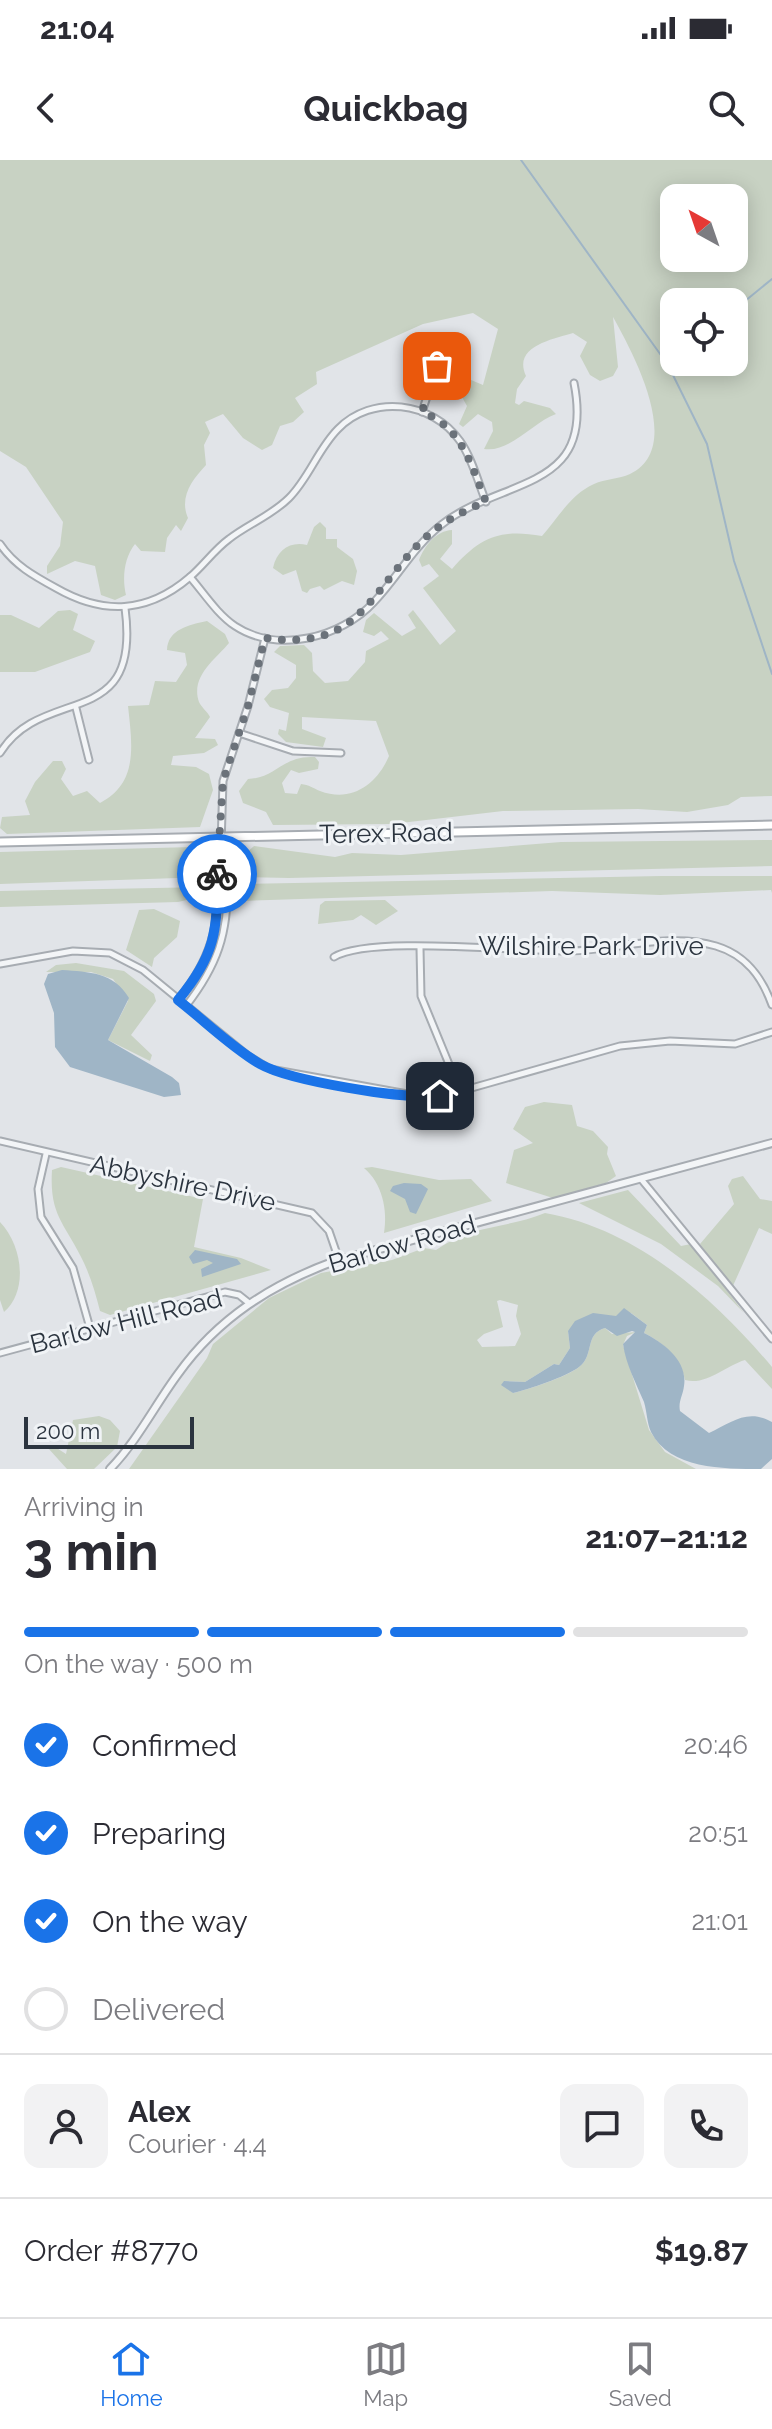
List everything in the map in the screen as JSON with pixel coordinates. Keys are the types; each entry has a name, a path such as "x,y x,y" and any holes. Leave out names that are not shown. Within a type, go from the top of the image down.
{"main road":[{"name":"Terex Road","path":"0,842 221,841 772,825"}],"street":[{"path":"422,412 437,366"},
{"path":"190,577 233,625 265,638 310,638 355,619 373,603 422,541 452,518 533,482 562,459 576,429 578,408 574,383"},
{"path":"0,544 18,565 78,600 100,608 125,608 165,592 190,577 232,536 272,512 292,495 328,441 351,418 387,406 422,412 444,424 460,442 486,502"},
{"path":"0,753 9,740 29,723 76,708 101,694 121,669 128,641 125,608"},
{"path":"178,1000 193,982 212,946 219,909 217,850 221,841 223,781 265,638"},
{"path":"76,708 89,760"},
{"path":"239,733 293,751 341,753"},
{"path":"186,1006 209,974 220,949 228,909 225,849 221,841"},
{"path":"219,909 228,909"},
{"name":"Wilshire Park Drive","path":"334,957 355,949 570,951 651,942 703,943 726,949 743,960 759,977 772,1005"},
{"path":"212,946 220,949"},
{"path":"420,948 421,996 460,1091"},
{"path":"0,964 73,951 110,953 143,970 247,1055 277,1072 424,1097 460,1091 620,1046 670,1041 735,1044 772,1032"},
{"name":"Abbyshire Drive","path":"0,1141 312,1213 329,1231 339,1260"},
{"name":"Barlow Road","path":"110,1469 139,1435 188,1360 220,1326 249,1303 286,1281 339,1260 772,1143"},
{"path":"46,1154 38,1189 41,1217 73,1268 90,1328"},
{"path":"641,1179 772,1339"},
{"name":"Barlow Hill Road","path":"0,1353 225,1292 239,1295 249,1303"}],"green space":[{"path":"0,160 772,160 772,796 741,797 728,805 687,812 638,809 503,811 392,824 273,825 266,812 243,803 239,791 248,779 266,775 295,759 315,757 319,762 318,769 299,773 291,770 282,783 285,793 297,794 301,784 332,794 353,793 378,775 389,756 376,721 302,717 302,729 326,738 323,747 286,742 278,734 279,729 286,731 289,713 270,707 264,699 272,690 288,688 296,678 296,665 274,652 280,646 304,645 312,653 313,671 325,683 348,681 365,662 366,651 389,639 381,631 374,636 363,632 366,620 374,613 402,636 416,628 408,615 413,610 440,645 456,631 423,588 439,576 429,564 422,567 419,560 432,540 452,530 452,544 440,559 452,569 482,542 492,538 515,534 542,536 586,488 630,474 646,461 653,444 654,422 650,399 632,353 613,317 618,367 613,376 600,381 590,375 580,356 587,342 573,333 537,346 525,357 523,366 526,376 517,389 515,403 519,405 524,401 550,408 556,414 512,442 494,449 484,449 493,431 492,422 478,414 463,427 459,424 467,406 450,376 452,372 483,385 498,329 473,313 423,324 316,372 317,384 295,398 304,412 293,422 280,426 272,445 262,450 243,438 223,414 205,422 210,433 204,445 206,465 186,496 188,518 181,531 176,525 167,538 165,552 141,551 135,544 125,568 126,595 115,600 101,595 95,566 75,561 47,574 47,566 60,546 63,522 26,467 0,451"},
{"path":"320,522 326,528 326,539 337,539 337,547 353,559 357,571 354,585 342,581 324,590 320,586 310,589 307,593 302,591 296,570 283,575 273,568 285,548 295,544 307,545 314,527"},
{"path":"70,610 78,614 73,630 95,641 90,652 35,672 0,672 0,615 11,615 39,628 58,611"},
{"path":"207,621 225,634 229,643 206,669 198,684 199,702 210,717 195,738 215,739 218,745 204,753 173,756 171,765 196,767 209,774 213,790 200,827 7,834 0,828 2,817 30,815 25,801 35,782 53,761 62,761 66,769 61,779 73,796 87,791 100,803 113,795 127,774 130,761 128,706 149,705 155,681 176,682 187,665 185,653 167,650 171,637 181,629"},
{"path":"772,840 772,866 289,878 239,877 233,872 234,864 254,846 335,857 352,853 401,855 561,842"},
{"path":"193,847 207,853 210,872 207,877 0,884 0,852"},
{"path":"772,876 772,893 771,890 660,895 552,891 241,901 236,888 241,884"},
{"path":"207,887 208,895 178,902 0,907 0,891"},
{"path":"385,900 398,911 376,925 361,915 353,920 318,924 320,905 325,901"},
{"path":"154,909 180,921 177,937 154,958 152,967 126,950 139,910"},
{"path":"76,963 124,971 154,994 156,1001 131,1035 152,1055 150,1061 108,1040 128,1001 113,979 91,972 46,972 56,965"},
{"path":"544,1102 572,1105 577,1126 593,1131 608,1147 607,1154 616,1176 606,1183 553,1198 506,1183 514,1150 533,1143 513,1129 525,1107"},
{"path":"61,1167 203,1199 194,1247 241,1258 271,1270 110,1315 100,1311 87,1269 60,1220 53,1199 52,1170"},
{"path":"364,1168 439,1180 471,1179 492,1201 384,1233 382,1198 375,1181"},
{"path":"743,1176 760,1199 772,1201 772,1234 759,1228 732,1288 700,1244 734,1204 728,1186 732,1179"},
{"path":"628,1190 681,1246 691,1244 744,1313 718,1286 661,1244 579,1203"},
{"path":"545,1213 579,1221 642,1250 699,1292 772,1367 772,1389 745,1360 708,1378 685,1380 675,1358 658,1341 644,1333 647,1325 631,1313 568,1331 570,1348 559,1365 554,1364 525,1382 504,1381 513,1393 548,1382 573,1371 584,1362 594,1335 599,1331 605,1328 612,1334 636,1332 627,1336 623,1345 649,1430 665,1452 696,1469 129,1469 207,1358 213,1344 269,1298 321,1273 392,1260 424,1248 436,1250 476,1231","holes":["497,1301 518,1305 516,1316 521,1334 515,1346 482,1347 477,1340 503,1327"]},
{"path":"0,1222 13,1243 20,1267 17,1292 4,1312 0,1300"},
{"path":"99,1416 110,1420 120,1431 117,1447 94,1469 67,1469 48,1448 52,1445 66,1454 73,1420"}],"water":[{"path":"62,970 100,975 123,989 129,998 108,1040 172,1077 179,1083 181,1095 164,1097 70,1067 55,1047 54,1013 44,984 48,974"},
{"path":"421,1184 428,1189 416,1214 410,1212 405,1199 390,1191 393,1186"},
{"path":"195,1250 237,1259 241,1264 202,1277 201,1269 213,1263 207,1260 193,1264 189,1257"},
{"path":"624,1308 647,1325 644,1333 659,1342 678,1361 684,1377 680,1411 709,1433 747,1417 755,1416 772,1422 772,1459 761,1469 715,1467 684,1460 660,1444 651,1432 644,1402 624,1352 623,1344 635,1332 632,1331 617,1336 605,1328 599,1331 594,1335 584,1362 557,1379 513,1393 501,1385 504,1381 525,1382 554,1364 559,1365 570,1348 568,1331 575,1321 593,1313 616,1316"}],"waterway":[{"path":"521,160 668,365 707,444 734,561 772,674"},
{"path":"748,299 772,279"}],"way so far":[{"path":"217,874 223,781 241,730 265,638 310,638 355,619 373,603 422,541 452,518 486,502 466,452 454,433 431,415 422,412 437,366"}],"route":[{"path":"217,874 219,909 212,946 206,962 178,1000 247,1055 277,1072 408,1095 440,1096"}]}
